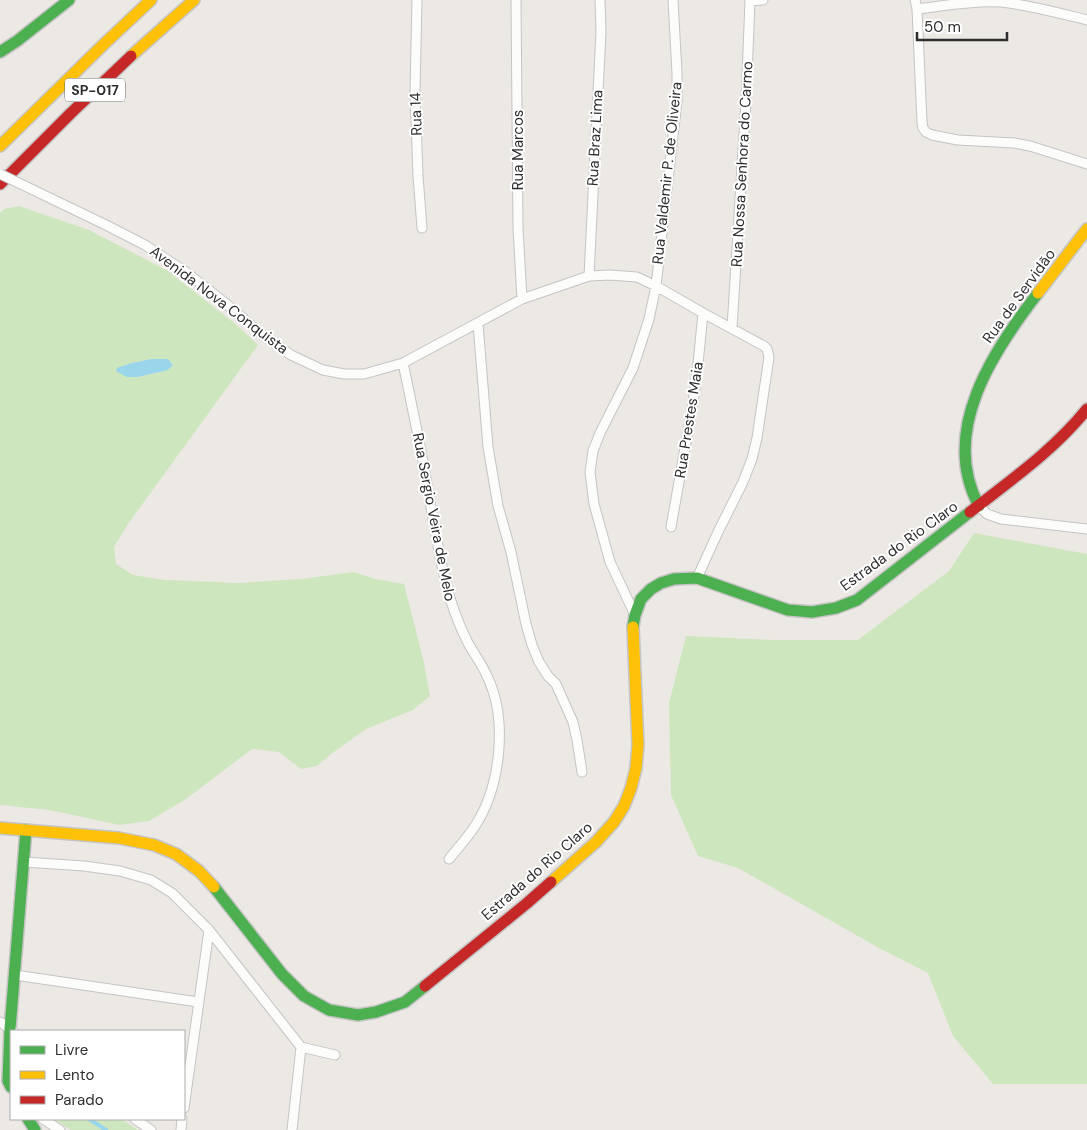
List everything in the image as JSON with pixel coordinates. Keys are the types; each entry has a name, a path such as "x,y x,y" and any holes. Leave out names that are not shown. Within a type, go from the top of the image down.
{"main road":[{"path":"0,52 17,42 69,0"},
{"name":"SP-017","path":"0,146 151,0"},
{"name":"SP-017","path":"0,184 91,93 158,30 194,0"},
{"path":"0,61 17,42"},
{"name":"Rua de Servidão","path":"979,506 971,489 964,449 969,412 976,392 1008,333 1087,228"},
{"name":"Estrada do Rio Claro","path":"0,828 132,839 156,844 178,854 202,873 218,890 278,971 303,995 318,1006 336,1013 358,1015 383,1011 405,1002 526,904 596,842 614,822 624,806 636,768 638,745 633,629 635,615 641,599 651,589 662,583 674,580 697,578 788,610 812,612 836,608 857,600 1043,455 1074,426 1087,409"},
{"path":"7,1081 9,1055 8,1028 15,975 26,830"}],"street":[{"name":"Rua 14","path":"417,0 415,92 422,228"},
{"name":"Rua Marcos","path":"516,0 518,228 522,299"},
{"name":"Rua Braz Lima","path":"589,276 601,32 600,0"},
{"name":"Rua Valdemir P. de Oliveira","path":"635,615 607,554 594,504 590,472 592,451 638,354 649,320 656,286 677,101 673,0"},
{"path":"750,1 763,0"},
{"name":"Rua Nossa Senhora do Carmo","path":"732,328 746,102 750,1"},
{"path":"1087,20 1021,4 999,2 916,5 922,122 926,132 958,140 1014,143 1030,146 1087,164"},
{"name":"Avenida Nova Conquista","path":"0,174 146,245 186,272 260,333 291,355 323,370 344,374 364,374 402,363 522,299 589,276 637,277 764,346 769,357 752,459 697,578"},
{"name":"Rua Prestes Maia","path":"671,527 693,403 703,313"},
{"path":"478,324 488,447 498,506 511,552 532,645 539,662 556,684 570,715 577,740 582,772"},
{"name":"Rua Sergio Veira de Melo","path":"402,363 421,451 444,578 451,604 469,645 482,664 488,678 495,698 498,719 499,744 497,762 494,782 487,804 475,826 449,859"},
{"path":"979,506 987,514 1001,519 1087,529"},
{"path":"24,862 120,871 151,880 172,893 209,930 301,1047 334,1055"},
{"path":"185,1100 209,930"},
{"path":"15,975 198,1002"},
{"path":"292,1130 301,1047"},
{"path":"45,1120 60,1130"},
{"path":"136,1120 151,1130"}],"green space":[{"path":"19,206 89,230 168,271 239,327 258,345 128,524 114,547 116,564 133,575 165,580 240,583 301,579 354,572 376,579 404,584 424,663 430,696 413,710 366,729 317,766 301,769 279,752 252,749 186,799 149,821 120,825 49,810 0,805 0,213 4,209","holes":["151,359 168,359 173,365 168,370 138,377 132,363"]},
{"path":"974,533 1087,554 1087,1084 993,1084 953,1036 928,973 879,948 738,868 698,856 671,795 669,703 686,636 774,640 858,640 949,571"},
{"path":"56,1120 123,1120 138,1130 71,1130"}],"water":[{"path":"151,359 168,359 173,365 168,370 138,377 127,377 116,371 117,368"}],"waterway":[{"path":"91,1120 106,1130"}],"traffic: fast":[{"path":"0,52 69,0"},
{"path":"979,506 968,478 965,450 968,421 989,366 1004,340 1038,293"},
{"path":"633,627 641,599 651,589 661,583 674,579 697,578 788,610 812,612 836,608 857,600 970,512"},
{"path":"10,1085 8,1081 10,1029 26,830"},
{"path":"214,887 282,974 304,996 329,1010 358,1015 376,1012 405,1002 425,986"},
{"path":"29,1120 35,1130"}],"traffic: slow":[{"path":"0,146 151,0"},
{"path":"131,56 194,0"},
{"path":"1038,293 1087,229"},
{"path":"551,882 596,842 614,822 624,806 631,788 636,768 638,745 633,627"},
{"path":"0,828 119,838 154,845 176,854 199,871 214,887"}],"traffic: jam":[{"path":"0,184 131,56"},
{"path":"970,512 1061,438 1087,409"},
{"path":"425,986 551,882"}]}
